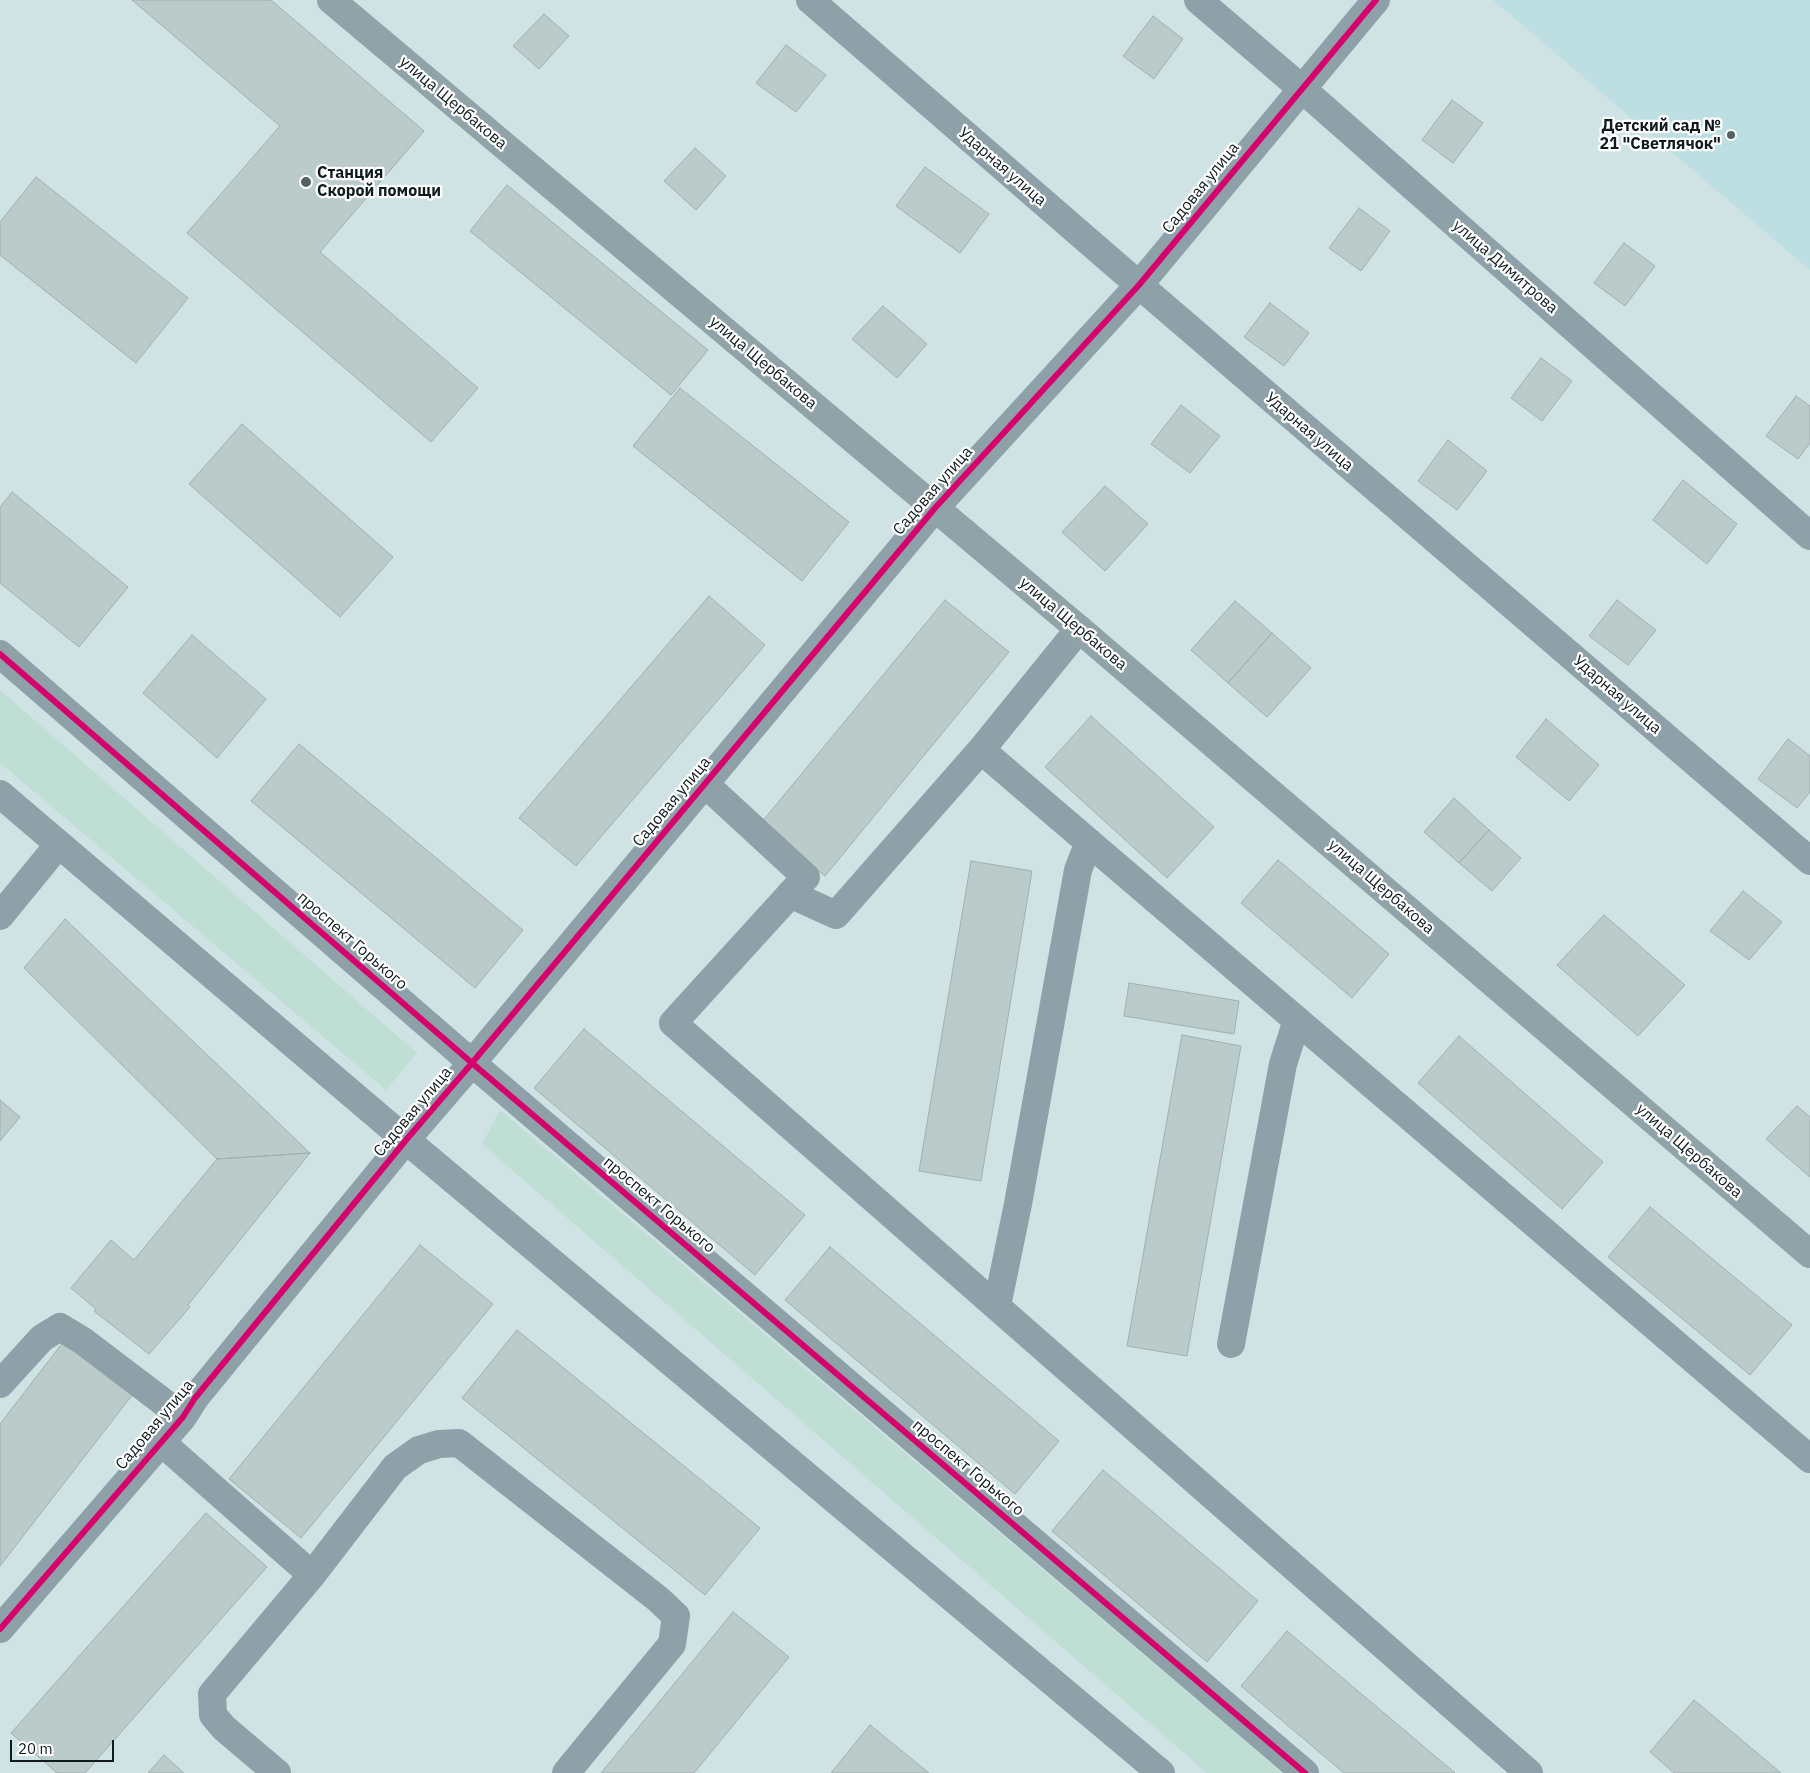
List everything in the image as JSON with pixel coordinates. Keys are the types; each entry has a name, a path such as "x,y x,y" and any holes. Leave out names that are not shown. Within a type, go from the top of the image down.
{"main road":[{"name":"улица Щербакова","path":"331,0 1079,629 1810,1254"}],"street":[{"name":"Ударная улица","path":"810,0 1139,286 1810,861"},
{"name":"улица Димитрова","path":"1198,0 1301,88 1810,536"},
{"name":"Садовая улица","path":"0,1629 183,1417 202,1391 406,1140 472,1064 935,508 1139,286 1301,88 1376,0"},
{"path":"790,894 836,914 981,750 1079,629"},
{"name":"проспект Горького","path":"0,654 472,1064 1305,1773"},
{"path":"981,750 1810,1459"},
{"path":"706,784 806,877 673,1023 1529,1773"},
{"path":"0,794 406,1140 1161,1773"},
{"path":"997,1306 1018,1204 1078,870 1089,842"},
{"path":"0,916 59,844"},
{"path":"1231,1344 1283,1064 1297,1020"},
{"path":"0,1384 42,1338 60,1327 83,1341 183,1417"},
{"path":"161,1442 312,1575"},
{"path":"277,1773 224,1728 213,1714 212,1694 312,1575 395,1467 419,1450 439,1444 460,1443 658,1599 676,1616 672,1644 566,1773"}],"shaded area":[{"name":"Детский сад № 21 \"Светлячок\"","path":"1493,0 1810,0 1810,270"}],"green space":[{"path":"0,690 417,1053 386,1090 0,763"},
{"path":"500,1110 1283,1773 1207,1773 482,1144"}],"building":[{"name":"Станция Скорой помощи","path":"132,0 271,0 424,131 320,252 478,388 431,442 187,233 280,126"},
{"path":"544,14 569,36 539,69 513,46"},
{"path":"1153,16 1183,39 1154,79 1123,56"},
{"path":"786,45 826,75 796,112 756,83"},
{"path":"1452,100 1483,123 1453,163 1422,140"},
{"path":"695,148 726,176 696,210 664,181"},
{"path":"925,167 989,214 960,253 896,206"},
{"path":"36,177 188,298 136,363 0,255 0,222"},
{"path":"507,185 708,350 671,395 470,231"},
{"path":"1359,208 1390,231 1361,271 1329,248"},
{"path":"1624,243 1655,266 1625,306 1594,283"},
{"path":"1270,303 1309,333 1284,366 1244,337"},
{"path":"883,306 927,344 897,378 852,339"},
{"path":"1541,358 1572,381 1542,421 1511,398"},
{"path":"680,388 849,522 802,581 633,446"},
{"path":"1796,396 1810,406 1810,443 1798,459 1766,436"},
{"path":"1181,405 1220,436 1190,473 1151,444"},
{"path":"242,424 393,557 340,617 189,484"},
{"path":"1448,440 1487,471 1457,510 1418,481"},
{"path":"1683,480 1737,524 1707,564 1653,520"},
{"path":"1105,486 1148,524 1105,571 1062,532"},
{"path":"12,492 128,587 79,647 0,583 0,507"},
{"path":"709,596 765,645 576,866 519,818"},
{"path":"945,600 1009,652 825,876 761,823"},
{"path":"1617,600 1656,630 1628,665 1589,636"},
{"path":"1235,601 1272,633 1228,683 1191,650"},
{"path":"1272,633 1311,668 1267,717 1228,683"},
{"path":"192,635 266,699 217,758 143,693"},
{"path":"1091,716 1214,827 1167,878 1045,767"},
{"path":"1546,719 1599,765 1569,801 1516,757"},
{"path":"1788,739 1810,756 1810,792 1797,808 1758,779"},
{"path":"299,744 523,930 475,988 251,801"},
{"path":"1454,798 1489,830 1459,863 1424,832"},
{"path":"1489,830 1521,858 1492,891 1459,863"},
{"path":"1278,860 1389,954 1352,998 1241,903"},
{"path":"971,861 1032,871 981,1181 919,1171"},
{"path":"1743,891 1782,922 1749,960 1710,931"},
{"path":"1604,915 1685,985 1638,1036 1557,965"},
{"path":"65,919 310,1153 217,1159 24,968"},
{"path":"1129,983 1239,1001 1234,1034 1124,1016"},
{"path":"584,1029 805,1215 755,1275 534,1088"},
{"path":"1182,1035 1241,1046 1187,1356 1127,1346"},
{"path":"1459,1036 1603,1162 1562,1209 1418,1083"},
{"path":"0,1100 20,1117 0,1141"},
{"path":"1797,1106 1810,1117 1810,1177 1766,1139"},
{"path":"310,1153 188,1305 190,1307 149,1354 94,1311 96,1309 71,1288 111,1240 134,1260 217,1159"},
{"path":"1650,1207 1792,1325 1750,1375 1608,1257"},
{"path":"420,1245 493,1304 301,1538 229,1479"},
{"path":"830,1247 1059,1441 1015,1494 785,1300"},
{"path":"517,1330 760,1528 705,1595 462,1398"},
{"path":"64,1341 133,1394 0,1566 0,1424"},
{"path":"1103,1470 1258,1601 1207,1662 1052,1531"},
{"path":"206,1513 267,1567 85,1773 57,1773 11,1733"},
{"path":"733,1612 789,1657 694,1773 601,1773"},
{"path":"1287,1631 1455,1773 1344,1773 1241,1686"},
{"path":"1694,1700 1781,1773 1674,1773 1650,1752"},
{"path":"870,1725 929,1773 831,1773"},
{"path":"164,1755 184,1773 148,1773"}],"cycle path":[{"path":"0,1629 183,1417 195,1398 406,1140 935,508 1139,285 1376,0"},
{"path":"0,654 472,1063 1305,1773"}],"place":[{"name":"Детский сад № 21 \"Светлячок\"","path":"1731,135"},
{"name":"Станция Скорой помощи","path":"306,182"}]}
